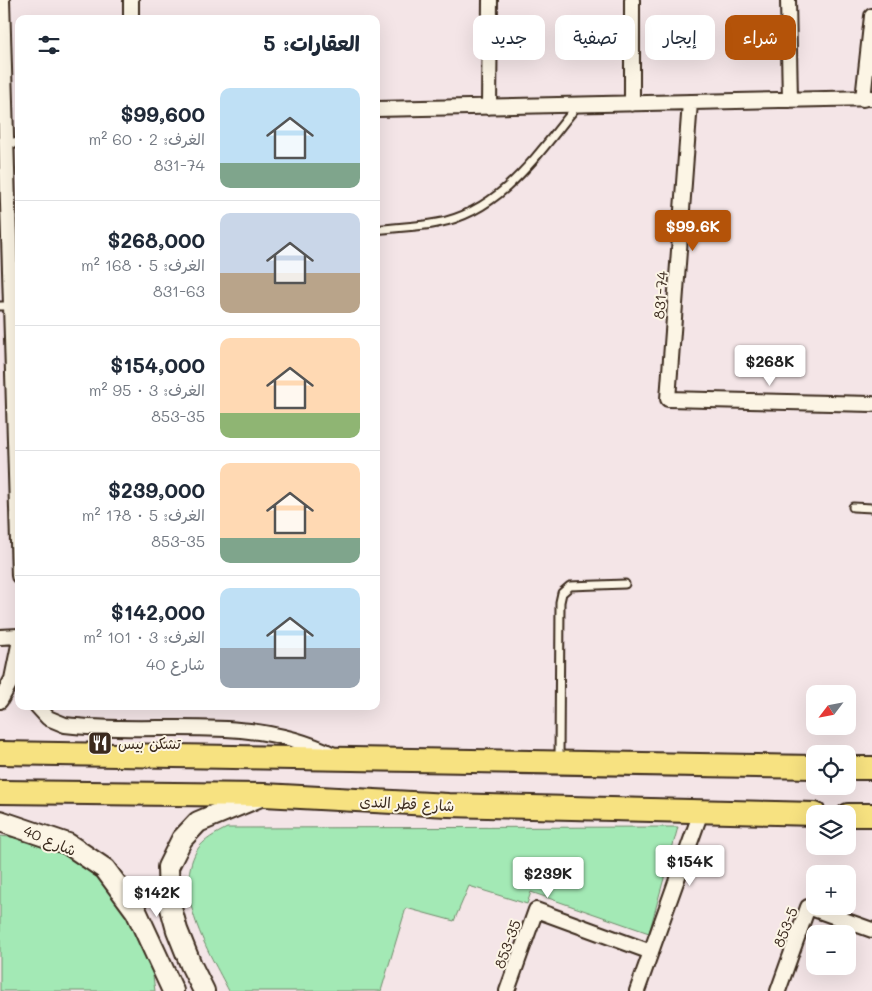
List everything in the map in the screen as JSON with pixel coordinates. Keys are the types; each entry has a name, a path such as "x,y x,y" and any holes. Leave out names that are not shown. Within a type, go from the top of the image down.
{"main road":[{"path":"0,753 806,767"},
{"path":"856,768 872,768"},
{"name":"شارع قطر الندى","path":"0,792 264,795 448,806 806,814"},
{"path":"204,991 191,966 177,930 169,902 168,867 182,839 198,822 264,795"},
{"path":"856,815 872,815"},
{"name":"شارع 40","path":"0,821 68,844 105,869 136,911 174,991"},
{"path":"160,991 150,940 177,930"}],"street":[{"path":"2,0 1,16 12,117 6,139 5,306 15,499"},
{"path":"131,0 131,15"},
{"path":"489,107 490,0"},
{"path":"632,0 632,104"},
{"path":"788,0 790,100"},
{"path":"380,109 868,99 872,16"},
{"name":"831-74","path":"690,102 668,399 872,404"},
{"path":"0,637 15,636"},
{"path":"0,701 12,679 15,664"},
{"path":"40,710 48,718 65,725 257,730 300,740 339,758"},
{"path":"637,991 701,812"},
{"name":"853-5","path":"778,991 808,907 872,930"},
{"name":"853-35","path":"507,991 536,910 651,952"}],"lane":[{"path":"380,230 438,223 474,211 499,194 518,177 579,105"},
{"path":"6,139 15,144"},
{"path":"853,507 872,508"},
{"path":"559,762 560,602 562,593 570,586 626,584"}],"green space":[{"path":"678,827 649,933 531,892 527,904 469,886 454,921 406,908 381,991 229,991 203,941 191,904 190,867 197,850 206,840 227,828"},
{"path":"0,836 45,841 105,875 150,954 155,991 0,991"}],"place":[{"name":"تشكن بيس","path":"100,743"}]}
